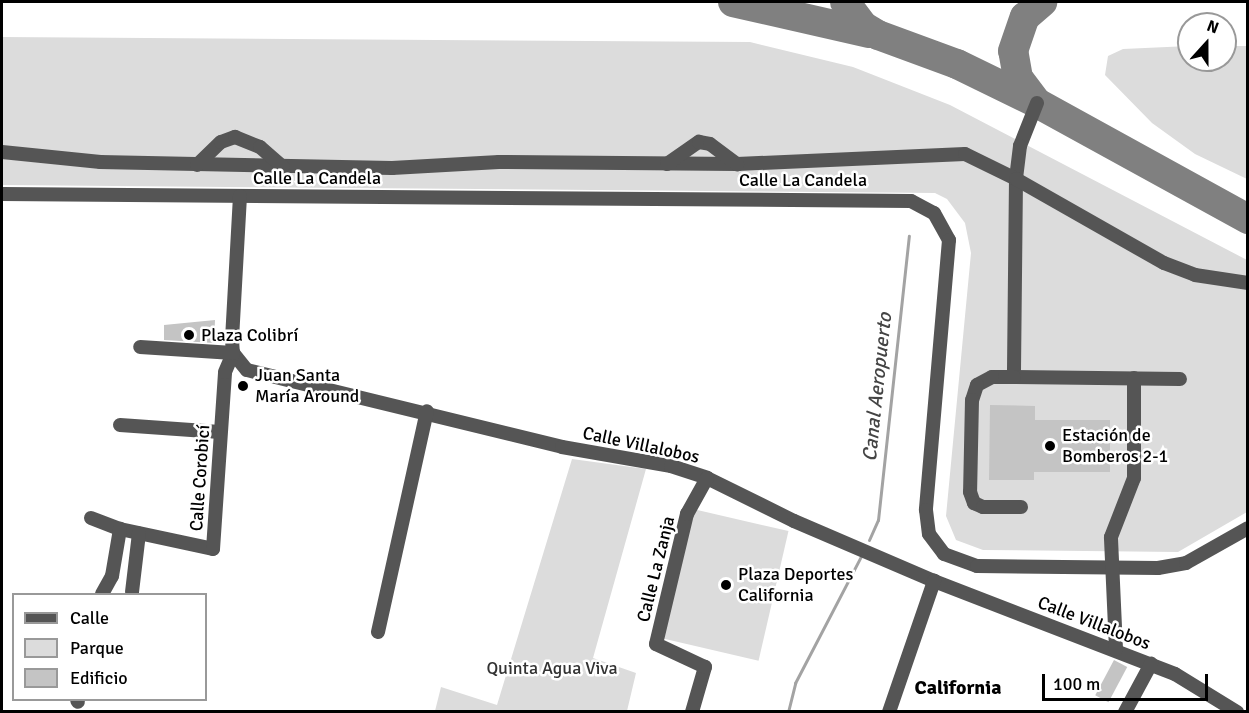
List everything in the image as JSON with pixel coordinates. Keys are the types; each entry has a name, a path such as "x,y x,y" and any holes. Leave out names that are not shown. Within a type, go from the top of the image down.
{"street":[{"path":"1014,377 1017,179 1020,146 1037,103"},
{"path":"197,165 221,142 235,137 249,140 282,167"},
{"path":"667,164 699,142 710,144 737,164"},
{"path":"2,152 197,165 392,168 499,162 737,164 943,152 965,154 1017,179 1164,263 1195,275 1248,283"},
{"name":"Calle La Candela","path":"2,194 896,199 924,206 946,231 950,252 926,510 929,534 944,554 966,564 1115,568 1186,563 1248,528"},
{"path":"140,347 233,353 240,196"},
{"name":"Calle Villalobos","path":"233,353 248,370 264,376 427,411 562,447 671,466 707,478 794,521 934,581 1151,664 1197,685 1237,711"},
{"name":"Calle Corobicí","path":"91,518 120,529 213,549 225,372 233,353"},
{"path":"1021,507 983,507 974,503 970,492 972,400 977,385 992,377 1180,379"},
{"path":"1116,649 1113,528 1134,478 1134,378"},
{"path":"378,632 427,411"},
{"path":"120,426 220,432"},
{"name":"Calle La Zanja","path":"692,711 705,667 656,644 687,514 707,478"},
{"path":"103,593 112,576 120,529"},
{"path":"132,592 139,533"},
{"path":"889,711 934,581"},
{"path":"1125,711 1151,664"}],"green space":[{"path":"2,37 750,42 853,67 950,105 1247,260 1247,512 1178,552 983,550 956,540 946,516 971,253 965,223 947,199 935,193 2,185"},
{"path":"1237,46 1247,46 1247,179 1195,154 1152,123 1105,75 1108,56 1123,49 1177,47 1177,72 1237,72"},
{"name":"Quinta Agua Viva","path":"572,459 646,469 593,658 636,673 627,711 435,711 441,687 497,705"},
{"name":"Plaza Deportes California","path":"693,509 788,531 759,661 663,639"}],"building":[{"name":"Plaza Colibrí","path":"215,320 214,343 164,340 164,325"},
{"name":"Estación de Bomberos 2-1","path":"990,405 1035,406 1035,420 1110,420 1110,472 1034,472 1034,480 989,480"},
{"path":"1114,660 1127,667 1108,702 1095,695"}],"waterway":[{"name":"Canal Aeropuerto","path":"869,540 878,520 909,236"},
{"path":"788,712 795,683 861,556"}],"taxiway":[{"path":"733,2 870,33"},
{"path":"845,2 863,26 878,35 957,64 1037,103 1248,219"},
{"path":"1037,103 1018,78 1013,51 1025,17 1042,2"}],"place":[{"name":"Plaza Colibrí","path":"189,335"},
{"name":"Juan Santa María Around","path":"243,386"},
{"name":"Estación de Bomberos 2-1","path":"1050,446"},
{"name":"Plaza Deportes California","path":"726,585"}],"district":[{"name":"California","path":"958,687"}]}
